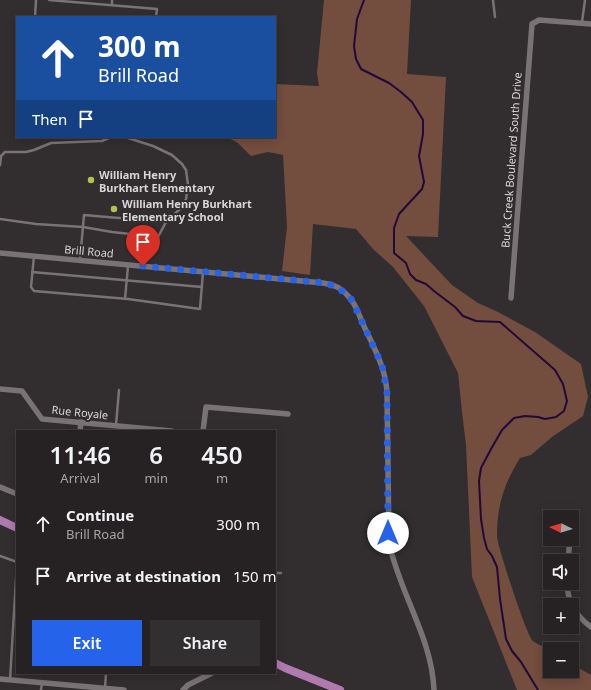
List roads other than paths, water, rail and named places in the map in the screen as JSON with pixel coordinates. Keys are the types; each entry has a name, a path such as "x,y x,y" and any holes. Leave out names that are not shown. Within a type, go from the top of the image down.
{"main road":[{"path":"0,520 16,528"},
{"path":"276,663 340,690"}],"street":[{"name":"Buck Creek Boulevard South Drive","path":"511,298 532,24 539,20 582,23"},
{"path":"582,23 591,24"},
{"name":"Brill Road","path":"0,253 295,280 332,285 347,295 354,305 382,365 387,393 390,543 393,560 427,649 432,671 434,690"},
{"name":"Rue Royale","path":"0,389 22,391 42,419 81,422 119,428 154,430"},
{"path":"203,430 206,407 288,414"},
{"path":"80,430 81,422"},
{"path":"0,487 16,494"},
{"path":"568,590 569,598 574,609 584,622 591,626"},
{"path":"183,690 188,685 210,674"},
{"path":"0,679 124,690"}],"lane":[{"path":"35,16 36,0"},
{"path":"49,0 157,9 156,16"},
{"path":"112,0 112,5"},
{"path":"493,0 495,17"},
{"path":"582,23 585,0"},
{"path":"0,165 1,156 5,152 26,152 51,143 102,141 109,138"},
{"path":"0,220 83,227 158,237 166,222 181,208 186,199 188,185 186,170 182,164 172,156 153,146 128,138"},
{"path":"80,260 84,215 166,222"},
{"path":"34,256 31,287 34,291 125,299 200,309 204,272"},
{"path":"125,299 128,265"},
{"path":"32,272 202,288"},
{"path":"119,390 119,428"},
{"path":"0,556 16,562"},
{"path":"276,573 281,574"},
{"path":"10,680 16,579"},
{"path":"105,688 106,674"},
{"path":"41,690 42,683"}],"waterway":[{"path":"364,0 357,19 354,46 356,59 361,69 389,83 412,102 423,120 423,134 419,156 424,182 422,189 399,214 394,228 394,253 406,263 410,274 416,280 426,284 455,307 463,316 476,321 500,322 555,370 563,384 567,401 564,411 556,417 545,419 525,416 514,418 502,430 491,449 481,468 479,481 481,519 484,538 487,549 497,567 506,639 512,651 521,662 538,690"}],"place":[{"name":"William Henry Burkhart Elementary","path":"91,180"},
{"name":"William Henry Burkhart Elementary School","path":"114,209"}]}
